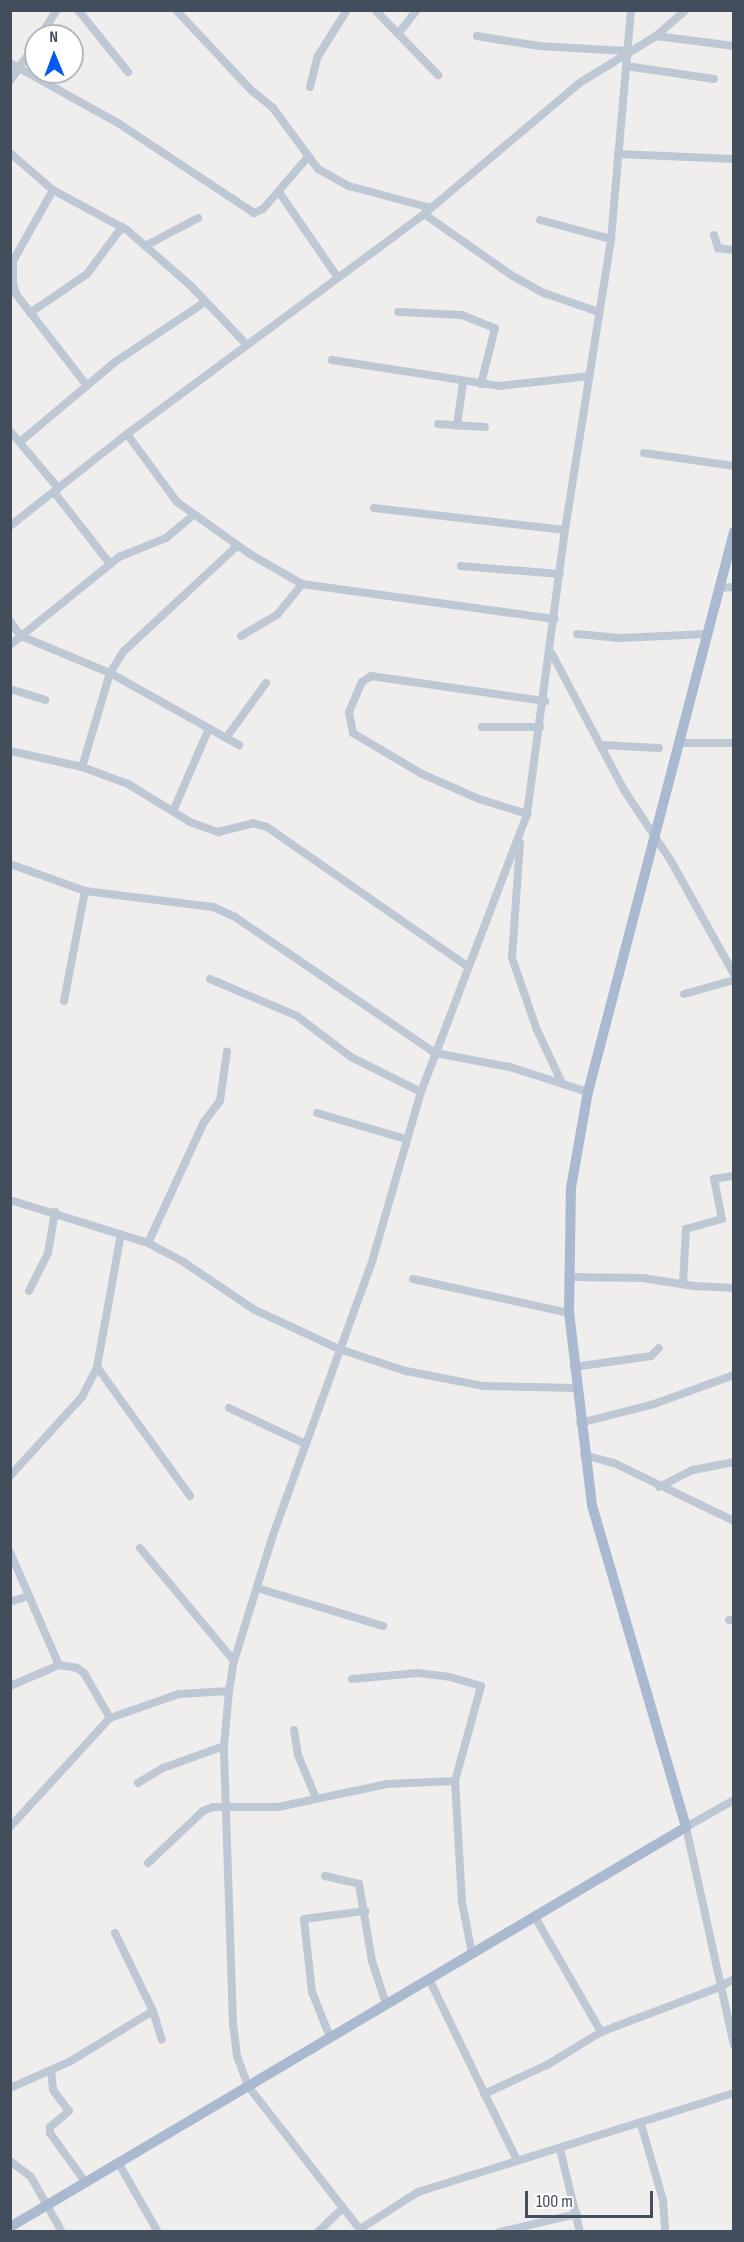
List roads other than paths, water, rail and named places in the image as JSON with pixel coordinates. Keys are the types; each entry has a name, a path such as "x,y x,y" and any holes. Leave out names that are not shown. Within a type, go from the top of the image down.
{"main road":[{"path":"10,2227 686,1827 592,1505 580,1423 569,1313 571,1188 588,1092 734,532"}],"street":[{"path":"48,24 57,10"},
{"path":"78,10 128,72"},
{"path":"176,10 251,90 273,108 307,158 318,169 349,186 428,211 511,275 544,293 599,312"},
{"path":"310,87 317,58 347,10"},
{"path":"375,10 438,75"},
{"path":"398,34 417,10"},
{"path":"631,10 611,239 565,530 551,654 528,814 467,966 421,1092 373,1258 306,1444 234,1661 224,1746 234,2040 248,2086 361,2230 418,2192 734,2093"},
{"path":"10,526 127,434 428,211 581,82 627,51 656,36 686,10"},
{"path":"477,36 539,46 627,51"},
{"path":"656,36 734,46"},
{"path":"10,81 24,61"},
{"path":"10,63 118,123 246,210 258,212 279,192 307,158"},
{"path":"626,66 714,79"},
{"path":"10,153 53,190 122,226 205,302 247,345"},
{"path":"618,154 734,159"},
{"path":"53,190 13,261 15,294 87,386"},
{"path":"279,192 338,278"},
{"path":"145,246 198,218"},
{"path":"540,220 611,239"},
{"path":"30,313 87,274 122,226"},
{"path":"714,235 718,248 734,250"},
{"path":"20,442 115,362 205,302"},
{"path":"398,312 462,315 495,328 481,384"},
{"path":"332,360 481,384 589,376"},
{"path":"457,426 463,382"},
{"path":"438,424 485,427"},
{"path":"10,431 110,564"},
{"path":"127,434 177,502 193,516 237,546 302,584 555,619"},
{"path":"644,453 734,466"},
{"path":"374,508 565,530"},
{"path":"10,645 110,564 130,550 166,538 193,516"},
{"path":"82,767 110,673 134,640 237,546"},
{"path":"461,566 560,574"},
{"path":"241,636 277,615 302,584"},
{"path":"719,588 734,587"},
{"path":"10,621 21,636 110,673 239,745"},
{"path":"577,634 620,638 708,634"},
{"path":"551,654 602,745 624,790 656,838 734,974"},
{"path":"528,814 479,800 422,774 353,733 348,722 349,712 362,682 370,676 544,701"},
{"path":"226,738 266,683"},
{"path":"10,689 45,700"},
{"path":"174,809 209,728"},
{"path":"482,728 540,728"},
{"path":"680,743 734,743"},
{"path":"602,745 659,748"},
{"path":"10,751 82,767 128,784 174,809 190,822 218,832 253,823 267,827 467,966"},
{"path":"520,838 512,958 537,1030 561,1081"},
{"path":"10,864 85,891 195,904 236,917 435,1053 561,1081 588,1092"},
{"path":"64,1001 85,891"},
{"path":"210,979 297,1016 351,1057 421,1092"},
{"path":"684,994 734,980"},
{"path":"148,1243 204,1122 220,1101 227,1051"},
{"path":"317,1113 406,1139"},
{"path":"683,1284 686,1229 722,1219 714,1179 734,1176"},
{"path":"10,1200 55,1212 148,1243 182,1261 255,1310 339,1349 406,1371 483,1386 576,1388"},
{"path":"29,1291 48,1253 55,1212"},
{"path":"10,1476 82,1397 97,1367 121,1234"},
{"path":"569,1277 643,1278 734,1288"},
{"path":"412,1279 569,1313"},
{"path":"574,1367 651,1356 659,1348"},
{"path":"97,1367 190,1496"},
{"path":"580,1423 654,1404 734,1375"},
{"path":"229,1408 306,1444"},
{"path":"584,1455 614,1463 659,1487 734,1521"},
{"path":"659,1487 675,1482 693,1470 734,1462"},
{"path":"675,1482 680,1497"},
{"path":"140,1548 234,1661"},
{"path":"10,1552 59,1665"},
{"path":"257,1588 383,1626"},
{"path":"10,1602 29,1596"},
{"path":"10,1686 59,1665 84,1673 110,1718"},
{"path":"352,1679 418,1673 450,1677 481,1686 454,1781 462,1902 472,1954"},
{"path":"10,1827 110,1718 179,1694 229,1691"},
{"path":"294,1730 297,1755 316,1798"},
{"path":"138,1783 163,1768 224,1746"},
{"path":"148,1863 203,1811 226,1807 278,1807 393,1784 454,1781"},
{"path":"734,1800 686,1827 734,2045"},
{"path":"326,1876 359,1884 372,1961 386,2004"},
{"path":"330,2037 312,1992 304,1919 365,1911"},
{"path":"535,1917 601,2032"},
{"path":"115,1933 153,2011 162,2040"},
{"path":"429,1979 517,2160"},
{"path":"484,2094 547,2065 601,2032 720,1987 734,1979"},
{"path":"10,2088 51,2070 153,2011"},
{"path":"51,2070 53,2090 69,2111 50,2127 50,2133 86,2183"},
{"path":"641,2124 663,2200 665,2232"},
{"path":"560,2149 580,2232"},
{"path":"10,2161 32,2177 49,2204 62,2232"},
{"path":"118,2164 158,2232"},
{"path":"318,2232 343,2208"},
{"path":"500,2232 577,2214"}]}
